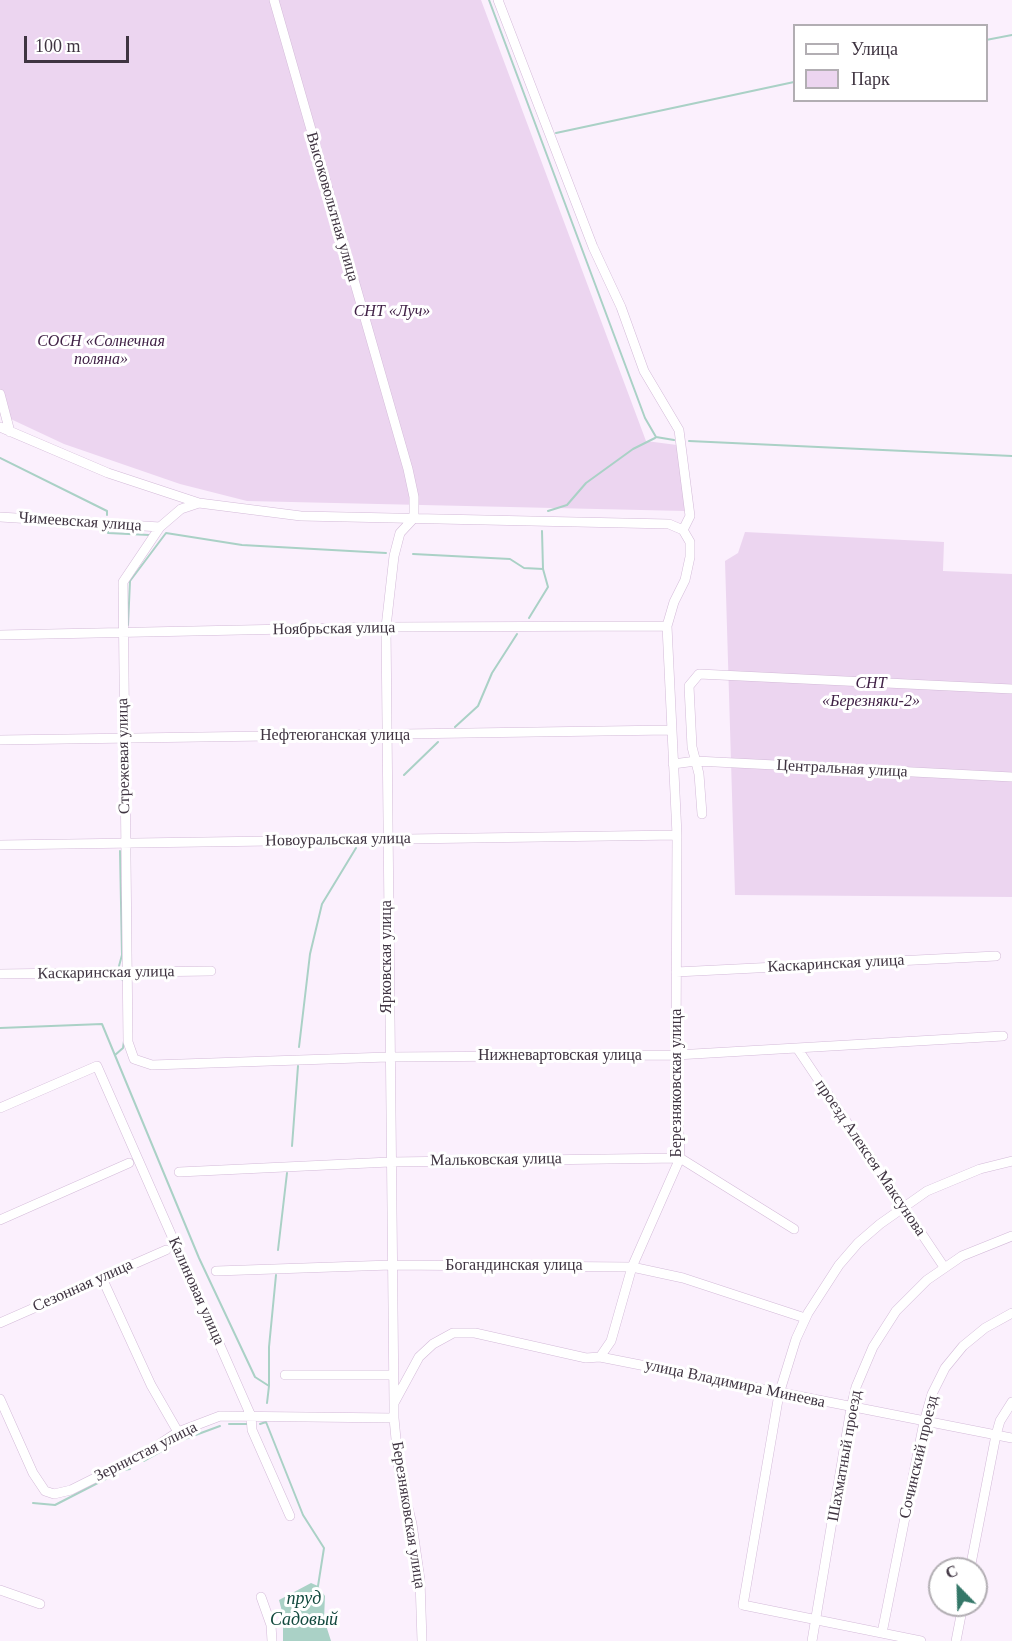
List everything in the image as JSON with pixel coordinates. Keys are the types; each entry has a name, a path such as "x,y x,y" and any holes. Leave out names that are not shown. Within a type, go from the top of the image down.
{"street":[{"name":"Высоковольтная улица","path":"274,0 408,469 414,497 414,518"},
{"path":"0,427 108,473 199,503 301,516 669,524 683,530 690,516 679,430 644,371 621,307 593,247 498,0"},
{"path":"0,394 10,432"},
{"name":"Стрежевая улица","path":"128,1042 123,582 160,527 181,509 199,503"},
{"name":"Чимеевская улица","path":"0,517 160,527"},
{"name":"Ярковская улица","path":"394,1403 388,1057 386,627 394,556 400,533 414,518"},
{"name":"Березняковская улица","path":"422,1641 420,1580 412,1524 399,1471 394,1403 419,1357 433,1344 453,1333 475,1333 586,1359 600,1357 611,1341 632,1267 680,1158 676,1055 677,835 670,730 667,626 674,602 685,580 690,557 690,542 683,530"},
{"name":"Ноябрьская улица","path":"0,635 386,627 667,626"},
{"path":"702,814 696,761 692,747 689,686 699,674 1012,689"},
{"name":"Нефтеюганская улица","path":"0,740 670,730"},
{"name":"Центральная улица","path":"673,764 696,761 1012,777"},
{"name":"Новоуральская улица","path":"0,845 677,835"},
{"name":"Каскаринская улица","path":"676,972 996,956"},
{"name":"Каскаринская улица","path":"0,974 211,971"},
{"name":"Нижневартовская улица","path":"128,1042 134,1059 152,1065 388,1057 676,1055 1003,1036"},
{"name":"проезд Алексея Максунова","path":"797,1048 944,1267"},
{"name":"Калиновая улица","path":"0,1108 97,1066 251,1416 252,1430 290,1516"},
{"path":"680,1158 794,1229"},
{"name":"Мальковская улица","path":"179,1172 390,1162 680,1158"},
{"path":"921,1641 743,1605 779,1394 786,1366 805,1318 839,1265 866,1237 903,1206 953,1179 1012,1161"},
{"path":"0,1220 129,1164"},
{"name":"Шахматный проезд","path":"812,1641 851,1408 864,1366 884,1328 911,1295 944,1267 982,1246 1012,1236"},
{"name":"Сезонная улица","path":"0,1323 166,1250"},
{"name":"Богандинская улица","path":"216,1271 391,1265 632,1267 684,1278 805,1318"},
{"path":"102,1278 151,1385 178,1432"},
{"name":"Сочинский проезд","path":"882,1633 924,1422 932,1394 954,1357 985,1328 1012,1313"},
{"name":"улица Владимира Минеева","path":"600,1357 1012,1438"},
{"path":"285,1375 393,1375"},
{"name":"Зернистая улица","path":"0,1399 33,1473 45,1491 54,1494 71,1490 148,1451 178,1432 220,1416 394,1418"},
{"path":"972,1557 996,1435 1000,1421 1012,1402"},
{"path":"0,1590 40,1604"},
{"path":"261,1598 271,1625 272,1641"},
{"path":"956,1641 961,1617"}],"green space":[{"name":"СНТ «Луч»","path":"0,0 481,0 646,441 677,445 685,511 247,501 180,484 64,444 0,414"},
{"name":"СНТ «Березняки-2»","path":"745,532 944,542 943,571 1012,574 1012,897 735,895 725,561 738,553"}],"water":[{"name":"пруд Садовый","path":"311,1583 318,1586 325,1596 324,1619 331,1641 283,1641 283,1615 279,1600"}],"waterway":[{"path":"489,0 645,418 656,437 674,440"},
{"path":"988,40 1012,35"},
{"path":"556,133 793,82"},
{"path":"548,511 567,505 586,483 633,449 655,438"},
{"path":"689,441 1012,456"},
{"path":"0,458 107,511 107,515"},
{"path":"108,527 108,533 149,535"},
{"path":"529,618 548,587 543,569 542,531"},
{"path":"128,625 130,581 166,533 242,545 386,553"},
{"path":"413,554 510,559 524,568 543,569"},
{"path":"455,727 478,706 492,673 517,634"},
{"path":"404,775 438,742"},
{"path":"299,1047 310,954 322,904 356,848"},
{"path":"119,966 122,955 120,851"},
{"path":"119,977 124,981"},
{"path":"0,1028 102,1024 199,1258 255,1377 269,1386 267,1403"},
{"path":"115,1055 123,1048 124,1041"},
{"path":"292,1146 298,1066"},
{"path":"278,1250 287,1173"},
{"path":"269,1386 269,1347 276,1275"},
{"path":"260,1424 266,1422 303,1515 324,1548 318,1586"},
{"path":"229,1424 248,1424"},
{"path":"182,1440 220,1426"},
{"path":"144,1461 171,1446"},
{"path":"33,1503 55,1505 123,1470 130,1469"}],"park label":[{"name":"СОСН «Солнечная поляна»","path":"101,351"}]}
